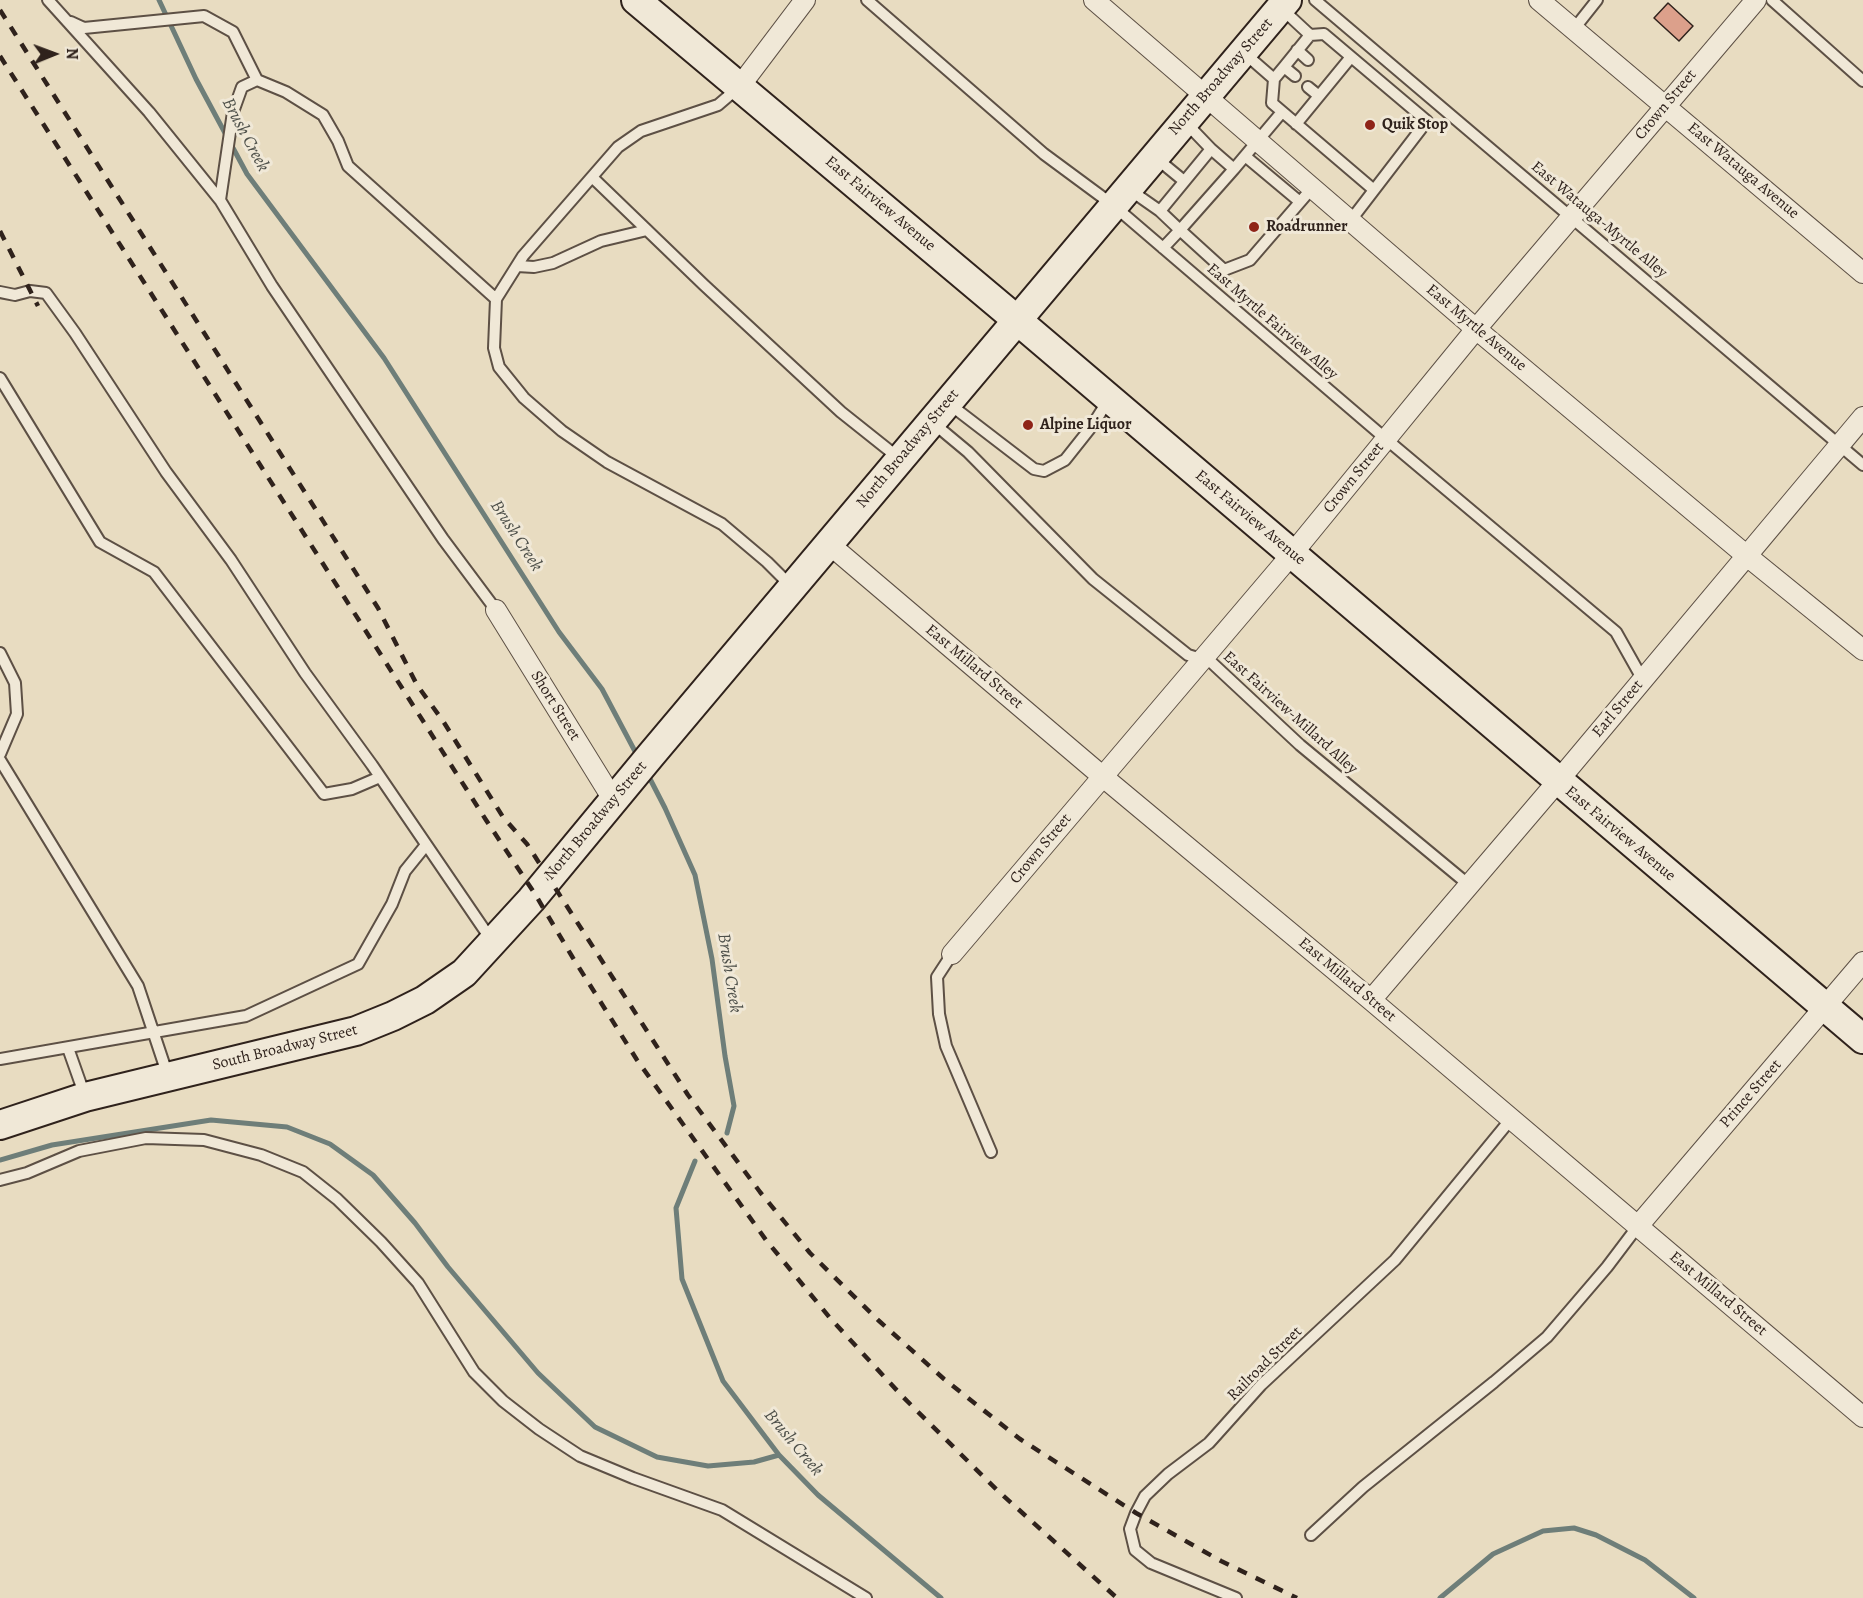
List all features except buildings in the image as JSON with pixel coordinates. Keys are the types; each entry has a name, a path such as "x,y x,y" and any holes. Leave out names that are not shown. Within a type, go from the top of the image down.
{"street":[{"name":"East Fairview Avenue","path":"636,0 1017,320 1863,1039"},
{"path":"740,86 805,0"},
{"name":"East Myrtle Avenue","path":"1094,0 1259,140 1307,195 1351,220 1476,328 1863,651"},
{"name":"East Watauga Avenue","path":"1539,0 1863,273"},
{"name":"Crown Street","path":"952,954 1292,554 1476,328 1756,0"},
{"name":"North Broadway Street","path":"531,900 1284,4"},
{"name":"Earl Street","path":"1371,1000 1863,417"},
{"name":"East Millard Street","path":"829,544 1863,1417"},
{"name":"Short Street","path":"496,610 620,794"},
{"name":"South Broadway Street","path":"0,1125 85,1097 315,1042 366,1027 425,1000 464,973 531,900"},
{"name":"Prince Street","path":"1638,1226 1863,962"}],"lane":[{"path":"48,0 149,112 220,200 272,286 443,539 496,610"},
{"name":"East Myrtle Fairview Alley","path":"867,0 1044,154 1120,197 1163,248 1616,632 1642,680"},
{"name":"East Watauga-Myrtle Alley","path":"1315,0 1863,465"},
{"path":"1574,29 1597,0"},
{"path":"1772,0 1863,81"},
{"path":"1284,4 1310,34 1324,34 1426,121 1351,220"},
{"path":"68,20 84,28 200,15 233,32 257,80 286,92 323,115 338,141 348,166 432,239 496,299"},
{"path":"1310,34 1274,79 1272,103 1374,190"},
{"path":"1297,50 1308,60"},
{"path":"1243,52 1274,79"},
{"path":"1296,124 1351,57"},
{"path":"1284,67 1295,76"},
{"path":"1322,72 1331,81"},
{"path":"220,200 233,112 242,87 257,80"},
{"path":"740,86 718,105 641,131 618,147 516,266 496,299 494,330 499,366 524,398 562,431 607,462 722,524 793,587"},
{"path":"1308,87 1319,96"},
{"path":"1163,248 1234,170 1282,112"},
{"path":"1184,121 1234,170"},
{"path":"1160,211 1211,149"},
{"path":"1154,156 1184,181"},
{"path":"1120,197 1160,211 1224,270 1250,260 1307,195 1245,156"},
{"path":"592,177 841,412 900,459"},
{"path":"516,266 534,267 553,263 601,241 647,230"},
{"path":"0,292 15,295 30,291 46,293 166,471 231,560 305,673 380,777 493,943"},
{"path":"0,378 100,542 154,572 324,794 352,789 380,777"},
{"path":"940,412 1034,469 1044,471 1065,460 1092,426 1109,398"},
{"name":"East Fairview-Millard Alley","path":"940,412 968,452 1093,579 1188,655 1211,662 1300,746 1469,885"},
{"path":"0,653 15,683 16,714 0,754"},
{"path":"0,760 138,986 168,1076"},
{"path":"0,1059 246,1016 358,964 392,904 405,872 426,845"},
{"path":"952,954 937,977 939,1014 946,1046 991,1152"},
{"path":"68,1048 85,1097"},
{"name":"Railroad Street","path":"1236,1598 1151,1563 1136,1550 1130,1529 1145,1496 1168,1474 1209,1443 1261,1385 1395,1260 1511,1119"},
{"path":"0,1180 27,1173 79,1151 146,1138 204,1140 261,1155 303,1172 337,1199 418,1283 474,1372 503,1401 530,1422 580,1456 722,1510 866,1598"},
{"path":"1311,1535 1363,1487 1547,1337 1607,1267 1638,1226"}],"waterway":[{"name":"Brush Creek","path":"159,0 196,79 247,174 384,358 559,632 602,689 638,757"},
{"name":"Brush Creek","path":"647,773 695,875 712,959 734,1106 727,1133"},
{"path":"0,1160 52,1145 211,1120 287,1127 330,1144 373,1175 538,1373 595,1427 657,1457 708,1466 754,1462 779,1455"},
{"name":"Brush Creek","path":"695,1161 676,1208 682,1279 723,1381 779,1455 818,1495 941,1598"},
{"name":"Brush Creek","path":"1440,1598 1493,1554 1543,1531 1574,1528 1596,1535 1645,1560 1694,1598"}],"railway":[{"path":"0,10 378,608 417,685 443,721 503,817 527,844 688,1095 760,1192 810,1253 878,1320 944,1379 1020,1439 1136,1513 1221,1561 1297,1598"},
{"path":"0,56 535,894 637,1060 766,1240 830,1318 903,1397 998,1491 1117,1598"},
{"path":"0,231 38,306"}],"place":[{"name":"Quik Stop","path":"1370,125"},
{"name":"Roadrunner","path":"1254,227"},
{"name":"Alpine Liquor","path":"1028,425"}]}
